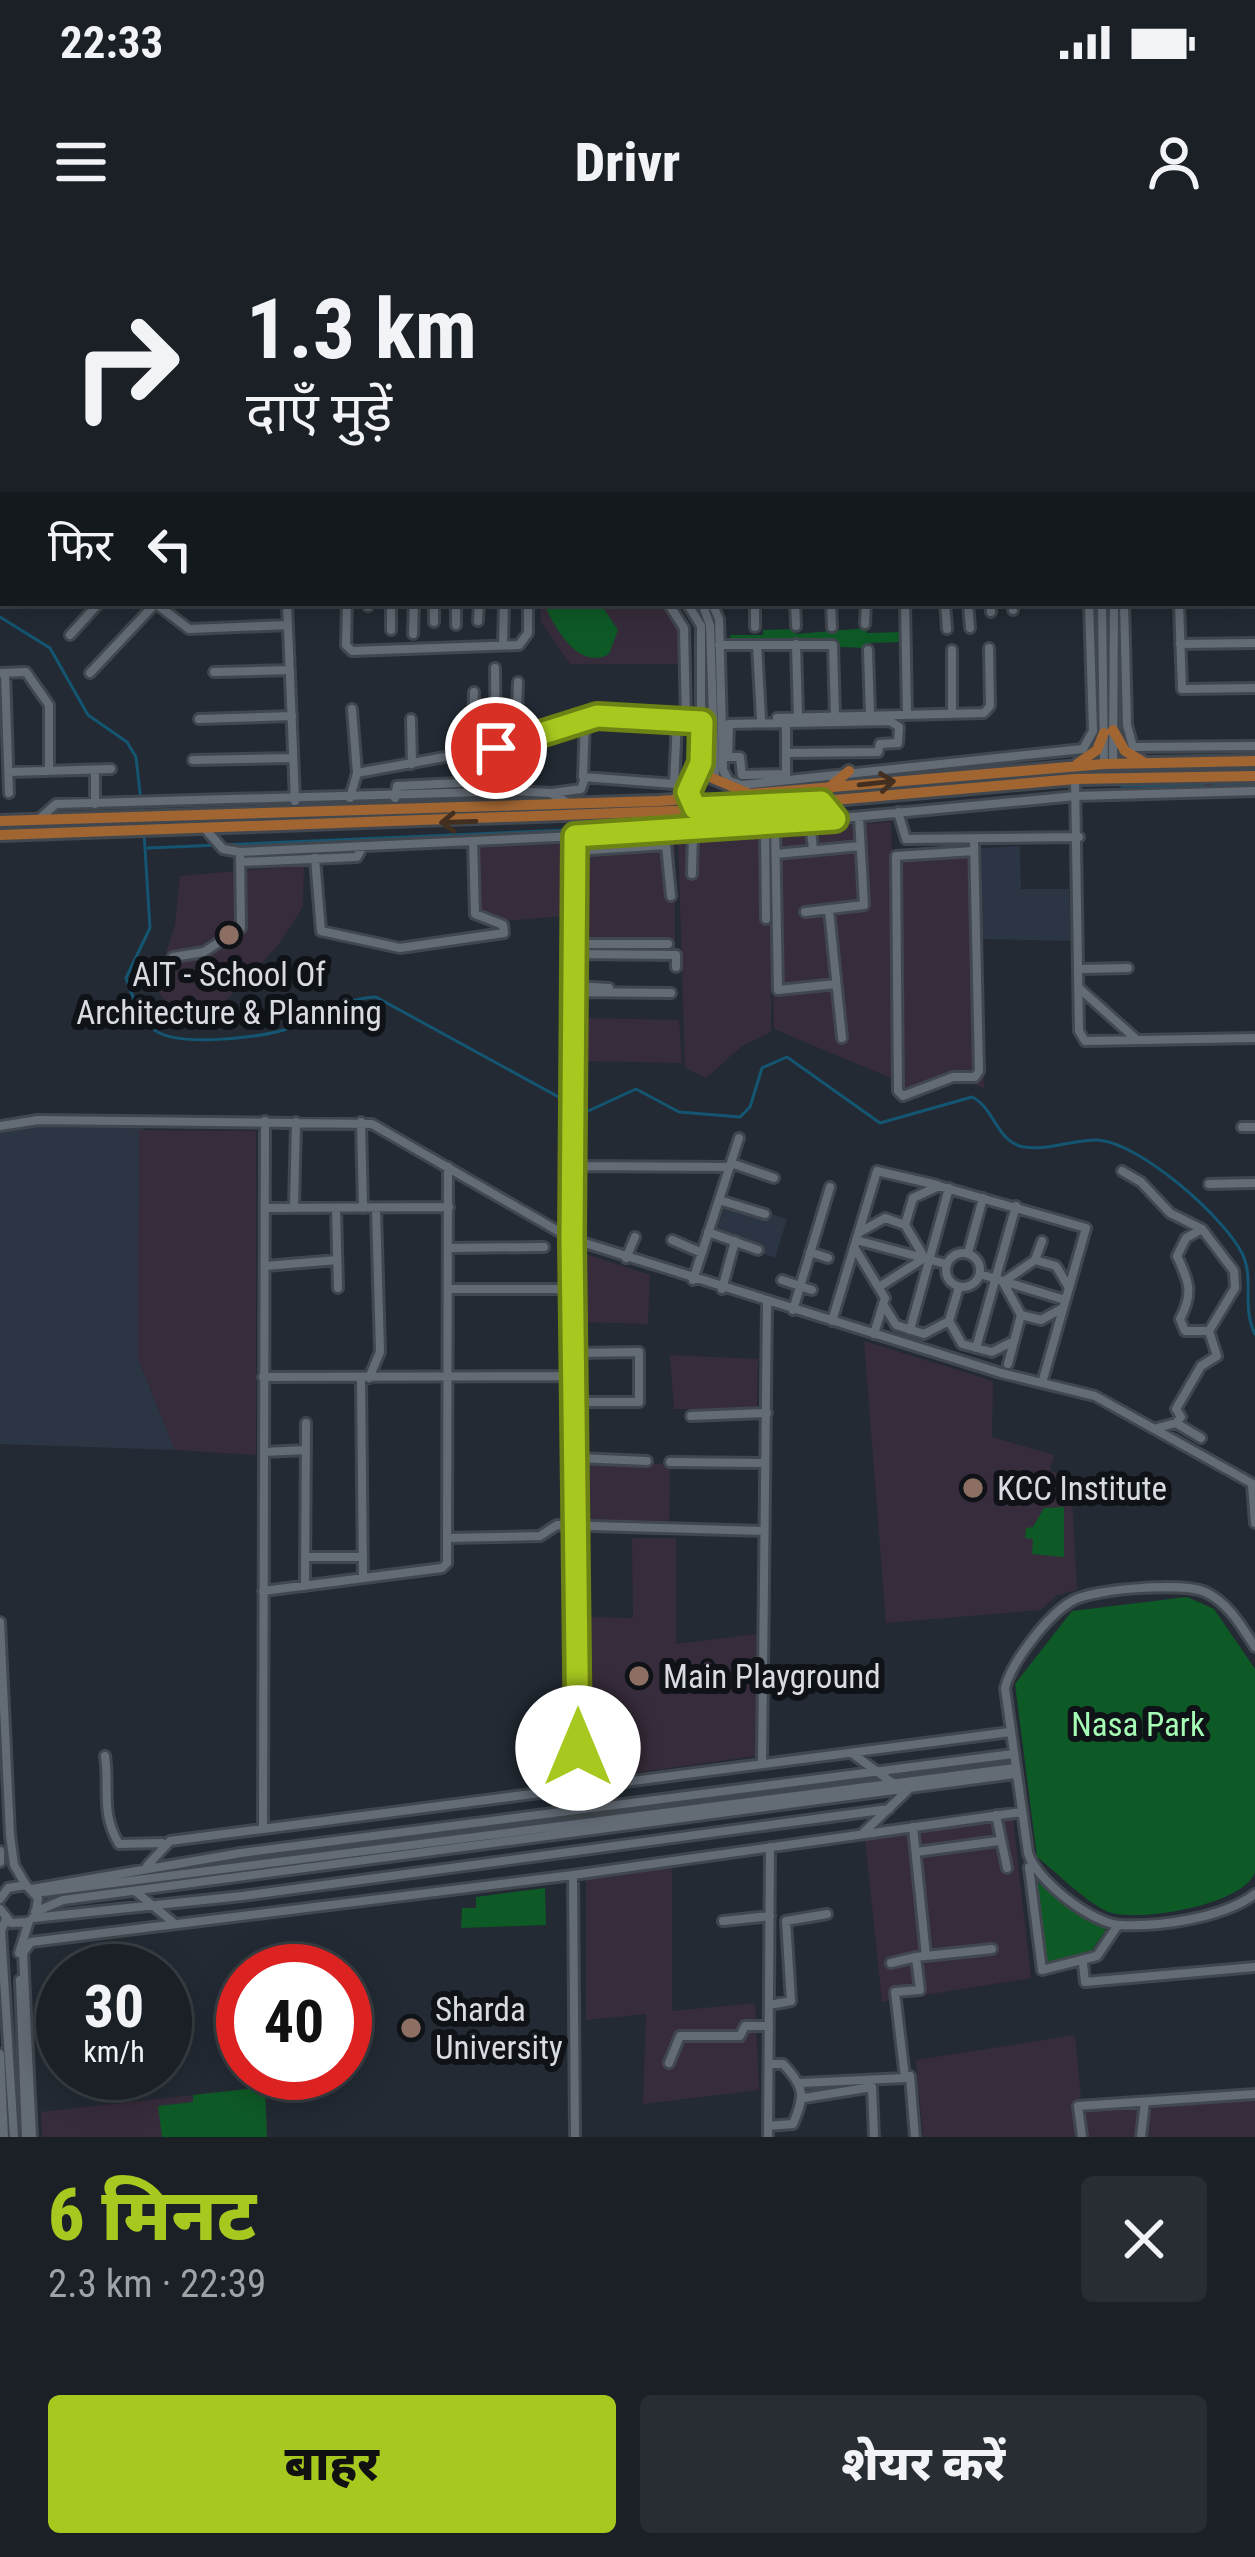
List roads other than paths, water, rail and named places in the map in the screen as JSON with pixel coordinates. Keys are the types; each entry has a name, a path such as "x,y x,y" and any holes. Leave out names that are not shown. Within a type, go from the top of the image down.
{"main road":[{"path":"1075,772 1108,731 1125,751 1150,763"},
{"path":"965,760 984,772"},
{"path":"0,835 128,827 156,819 674,800 692,782 718,780 751,794 984,772 1200,768 1255,761"},
{"path":"156,819 215,840 366,838 953,790 1108,764 1150,763 1253,775"},
{"path":"829,788 849,771"},
{"path":"953,790 950,780 963,779 959,775"},
{"path":"707,810 724,795 718,780"},
{"path":"692,782 689,798 707,810"},
{"path":"0,821 128,827"}],"street":[{"path":"70,635 95,606"},
{"path":"90,673 152,606"},
{"path":"159,606 189,629 288,625"},
{"path":"287,606 295,801"},
{"path":"347,606 349,651 526,639 528,606"},
{"path":"391,606 391,630"},
{"path":"413,634 414,606"},
{"path":"434,606 434,622"},
{"path":"455,625 456,606"},
{"path":"478,621 479,606"},
{"path":"503,644 504,606"},
{"path":"586,778 676,784 685,628 670,606"},
{"path":"689,606 701,626 701,763 692,782"},
{"path":"704,606 709,616 723,770 729,781 1083,749 1091,742 1089,606"},
{"path":"716,606 718,780"},
{"path":"755,606 755,627"},
{"path":"795,606 796,626"},
{"path":"832,606 832,627"},
{"path":"865,624 866,606"},
{"path":"905,606 907,714"},
{"path":"945,606 946,629"},
{"path":"968,606 970,628"},
{"path":"1102,606 1108,764"},
{"path":"1108,731 1115,669 1114,606"},
{"path":"1124,606 1127,737 1133,747 1255,746"},
{"path":"1179,606 1181,689 1255,688"},
{"path":"1180,644 1255,643"},
{"path":"796,644 798,718"},
{"path":"719,645 834,646 835,716"},
{"path":"757,645 761,719"},
{"path":"721,721 984,713 989,709 989,648"},
{"path":"868,650 870,715"},
{"path":"952,650 952,712"},
{"path":"1115,669 1126,662"},
{"path":"495,668 496,748"},
{"path":"214,672 290,670"},
{"path":"9,793 3,673 26,672 48,702 49,771"},
{"path":"38,820 53,805 130,805 156,819 295,801 458,795 515,786 523,776 518,682"},
{"path":"472,754 474,692"},
{"path":"350,799 356,773 352,709"},
{"path":"199,719 292,716"},
{"path":"394,797 397,786 457,783 573,792 586,778 585,718"},
{"path":"356,773 519,744 585,718 702,722"},
{"path":"412,719 412,764"},
{"path":"786,753 878,752 880,744 899,741 899,727 890,721 726,728 728,757 740,757 742,775 786,777"},
{"path":"786,723 786,777"},
{"path":"1209,792 1200,768 1210,747"},
{"path":"193,760 293,758"},
{"path":"9,772 111,769"},
{"path":"94,770 95,804"},
{"path":"1075,772 1079,1031 1084,1041 1255,1038"},
{"path":"457,783 458,795"},
{"path":"241,857 366,838 473,841 693,830 1076,796 1255,791"},
{"path":"550,793 569,804"},
{"path":"821,802 835,819"},
{"path":"898,812 905,839 1079,837"},
{"path":"805,912 866,902 859,817"},
{"path":"578,1788 577,1376 572,1288 575,850 594,820"},
{"path":"810,821 813,849"},
{"path":"770,825 776,854 778,991 836,984"},
{"path":"766,920 770,825"},
{"path":"692,874 693,830"},
{"path":"215,840 241,857 315,858 358,857 366,838"},
{"path":"974,840 979,1071 975,1077 953,1077 901,1096 896,856 974,851"},
{"path":"315,858 321,932 417,949 504,933 503,925 480,920 476,914 473,841"},
{"path":"575,850 666,845 671,896"},
{"path":"776,854 860,846"},
{"path":"173,957 218,947 241,928 241,857"},
{"path":"829,910 842,1038"},
{"path":"575,949 668,944"},
{"path":"575,949 676,955 676,967"},
{"path":"1080,969 1128,968"},
{"path":"574,989 639,989"},
{"path":"574,989 671,993"},
{"path":"1080,989 1137,1040"},
{"path":"0,1126 36,1120 362,1122 574,1240 767,1303 1095,1396 1254,1484 1255,1523"},
{"path":"263,1828 265,1121"},
{"path":"294,1208 296,1122"},
{"path":"362,1122 363,1208"},
{"path":"1242,1127 1255,1126"},
{"path":"693,1280 739,1138"},
{"path":"575,1166 730,1165 774,1178"},
{"path":"263,1591 444,1568 448,1538 448,1166"},
{"path":"832,1321 877,1171 1016,1206 1086,1228 1042,1383"},
{"path":"1122,1171 1141,1182 1170,1213 1202,1229 1234,1271 1235,1288 1209,1331 1217,1356 1201,1366 1176,1409 1181,1417 1176,1423 1156,1429"},
{"path":"1209,1184 1255,1184"},
{"path":"905,1225 913,1198 938,1186"},
{"path":"793,1310 830,1187"},
{"path":"910,1330 950,1188"},
{"path":"968,1253 983,1198"},
{"path":"719,1200 765,1214"},
{"path":"976,1348 999,1281 1016,1206"},
{"path":"265,1208 448,1207"},
{"path":"337,1208 338,1288"},
{"path":"363,1578 365,1378 380,1352 376,1208"},
{"path":"856,1240 885,1218 905,1225 928,1259"},
{"path":"1202,1229 1186,1238 1177,1256 1191,1285 1191,1299 1180,1318 1185,1331 1209,1331"},
{"path":"708,1232 758,1250"},
{"path":"626,1258 635,1237"},
{"path":"672,1240 702,1253"},
{"path":"856,1240 946,1264"},
{"path":"856,1240 896,1325 924,1334 949,1321"},
{"path":"722,1289 735,1241"},
{"path":"999,1281 1035,1260 1042,1241"},
{"path":"449,1248 544,1247"},
{"path":"810,1252 828,1258"},
{"path":"968,1253 979,1262 980,1274 971,1285 959,1287 948,1278 946,1264 955,1254 968,1253"},
{"path":"879,1287 928,1259"},
{"path":"265,1266 337,1260"},
{"path":"1035,1260 1056,1266 1069,1287"},
{"path":"980,1274 1064,1304"},
{"path":"782,1280 812,1290"},
{"path":"999,1281 1021,1315 1041,1320 1064,1304"},
{"path":"959,1287 949,1321 962,1344 992,1352 1014,1341"},
{"path":"449,1289 572,1288"},
{"path":"763,1764 767,1303"},
{"path":"874,1334 883,1304"},
{"path":"1008,1364 1021,1315"},
{"path":"576,1353 639,1352 639,1402 577,1402"},
{"path":"263,1377 577,1376"},
{"path":"691,1416 766,1413"},
{"path":"305,1586 306,1423"},
{"path":"1176,1423 1201,1438"},
{"path":"264,1451 306,1450"},
{"path":"577,1458 646,1461"},
{"path":"670,1462 765,1463"},
{"path":"448,1538 540,1536 557,1525 764,1531"},
{"path":"305,1557 363,1557"},
{"path":"1118,1925 1097,1956 1083,1964 1042,1970 1010,1732 1008,1678 1056,1615 1081,1596 1189,1587 1224,1606 1255,1647"},
{"path":"0,1622 10,1835 14,1865 31,1889 32,1917 19,1946 29,2137"},
{"path":"105,1756 109,1781 103,1806 119,1844 164,1843 1010,1732"},
{"path":"852,1753 895,1784"},
{"path":"1,1893 146,1867 1013,1754"},
{"path":"31,1889 135,1886 1015,1771"},
{"path":"32,1917 63,1900 135,1886 1015,1771"},
{"path":"861,1834 910,1788"},
{"path":"14,2137 4,2028 2,1913 32,1917 154,1906 889,1809"},
{"path":"29,2137 26,1946 1022,1812"},
{"path":"996,1815 1007,1868"},
{"path":"801,2083 905,2078 896,1992 920,1990 914,1827"},
{"path":"916,1852 998,1841"},
{"path":"135,1886 164,1843"},
{"path":"769,2064 783,2064 801,2083 804,2098 793,2124 768,2131 770,1847"},
{"path":"0,1851 0,1862"},
{"path":"1028,1853 1041,1876 1118,1925 1212,1913 1255,1894"},
{"path":"573,1875 575,2137"},
{"path":"135,1886 176,1924"},
{"path":"769,2005 790,2001 786,1921 827,1915"},
{"path":"723,1922 770,1916"},
{"path":"770,1948 786,1946"},
{"path":"890,1963 992,1949"},
{"path":"1083,1964 1085,1982 1255,1967"},
{"path":"669,2063 680,2036 740,2036 745,2026 769,2026"},
{"path":"0,2054 4,2137"},
{"path":"910,2076 915,2137"},
{"path":"804,2098 872,2086 874,2137"},
{"path":"1082,2137 1078,2106 1255,2094"},
{"path":"1141,2137 1145,2102"}],"waterway":[{"path":"0,617 50,648 88,715 127,742 136,757 142,811"},
{"path":"1214,785 1255,784"},
{"path":"1122,786 1203,785"},
{"path":"148,848 686,825"},
{"path":"144,833 150,928 126,978 144,1018 162,1034 214,1040 268,1034 376,997 586,1112 636,1089 679,1112 740,1117 750,1107 762,1068 787,1057 880,1123 972,1097 1015,1144 1043,1147 1098,1140 1115,1144 1179,1184 1217,1220 1242,1253 1255,1334"}],"place":[{"name":"AIT - School Of Architecture & Planning","path":"229,935"},
{"name":"KCC Institute","path":"973,1488"},
{"name":"Main Playground","path":"639,1676"},
{"name":"Sharda University","path":"411,2028"}],"park label":[{"name":"Nasa Park","path":"1138,1724"}]}
